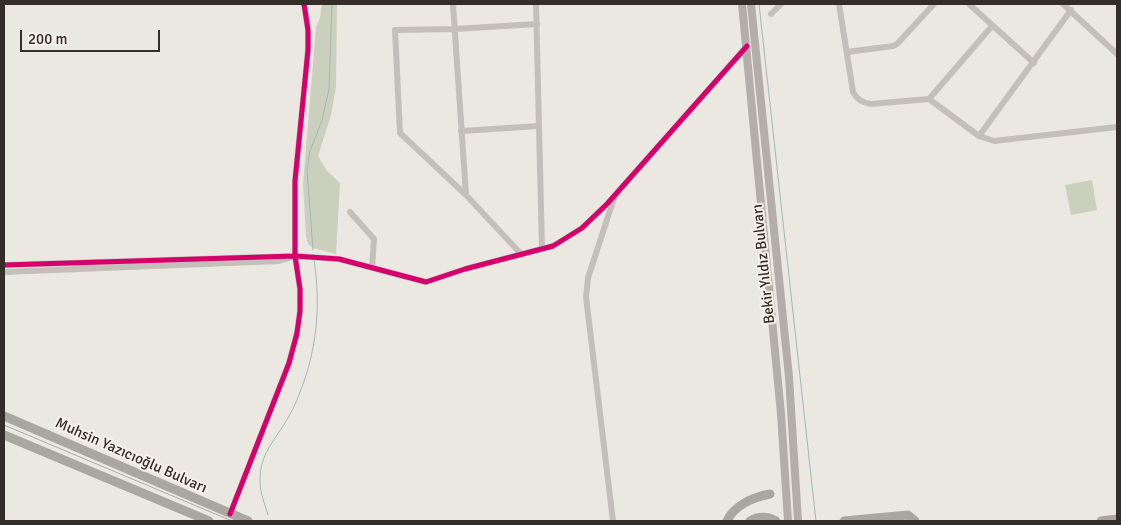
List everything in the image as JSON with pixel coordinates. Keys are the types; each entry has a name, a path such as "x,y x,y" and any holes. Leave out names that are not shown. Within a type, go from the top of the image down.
{"highway":[{"name":"Muhsin Yazıcıoğlu Bulvarı","path":"4,416 248,521"},
{"name":"Muhsin Yazıcıoğlu Bulvarı","path":"4,435 210,521"},
{"path":"727,521 731,514 742,505 753,499 770,494"},
{"path":"750,521 762,517 776,521"},
{"path":"844,521 911,518"},
{"path":"1101,521 1117,519"}],"main road":[{"name":"Bekir Yıldız Bulvarı","path":"742,4 780,404 788,521"},
{"name":"Bekir Yıldız Bulvarı","path":"752,4 789,377 798,521"}],"street":[{"path":"230,514 289,363 299,322 300,300 295,256 295,181 308,40 304,4"},
{"path":"453,4 466,195"},
{"path":"536,4 542,249"},
{"path":"771,14 781,4"},
{"path":"839,4 853,92 860,101 871,104 929,99 979,136 994,141 1117,127"},
{"path":"847,52 897,44 934,4"},
{"path":"969,4 1034,63"},
{"path":"1063,4 1117,54"},
{"path":"979,136 1071,10"},
{"path":"522,255 466,195 400,133 396,30 455,29 537,24"},
{"path":"929,99 992,26"},
{"path":"4,265 295,256 339,260 426,282 465,269 522,255 560,242 575,233 598,214 747,46"},
{"path":"462,131 539,126"},
{"path":"614,521 586,297 588,278 616,195"},
{"path":"350,212 374,239 372,268"},
{"path":"4,272 278,261 295,256"}],"green space":[{"path":"322,4 337,4 336,86 331,115 318,156 327,171 340,183 336,254 313,248 308,244 303,184 316,27 320,18"},
{"path":"1092,180 1097,210 1071,215 1065,185"}],"waterway":[{"path":"313,250 307,170 310,151 322,120 329,89 332,4"},
{"path":"759,4 816,521"},
{"path":"268,515 260,486 261,466 270,446 295,405 306,376 316,327 317,293 314,260"}],"tram line":[{"path":"4,425 232,521"}],"cycle path":[{"path":"230,514 289,363 297,333 300,289 295,256 295,181 308,50 308,30 304,4"},
{"path":"4,265 295,256 339,259 426,282 465,269 553,246 582,228 607,204 747,46"}]}
